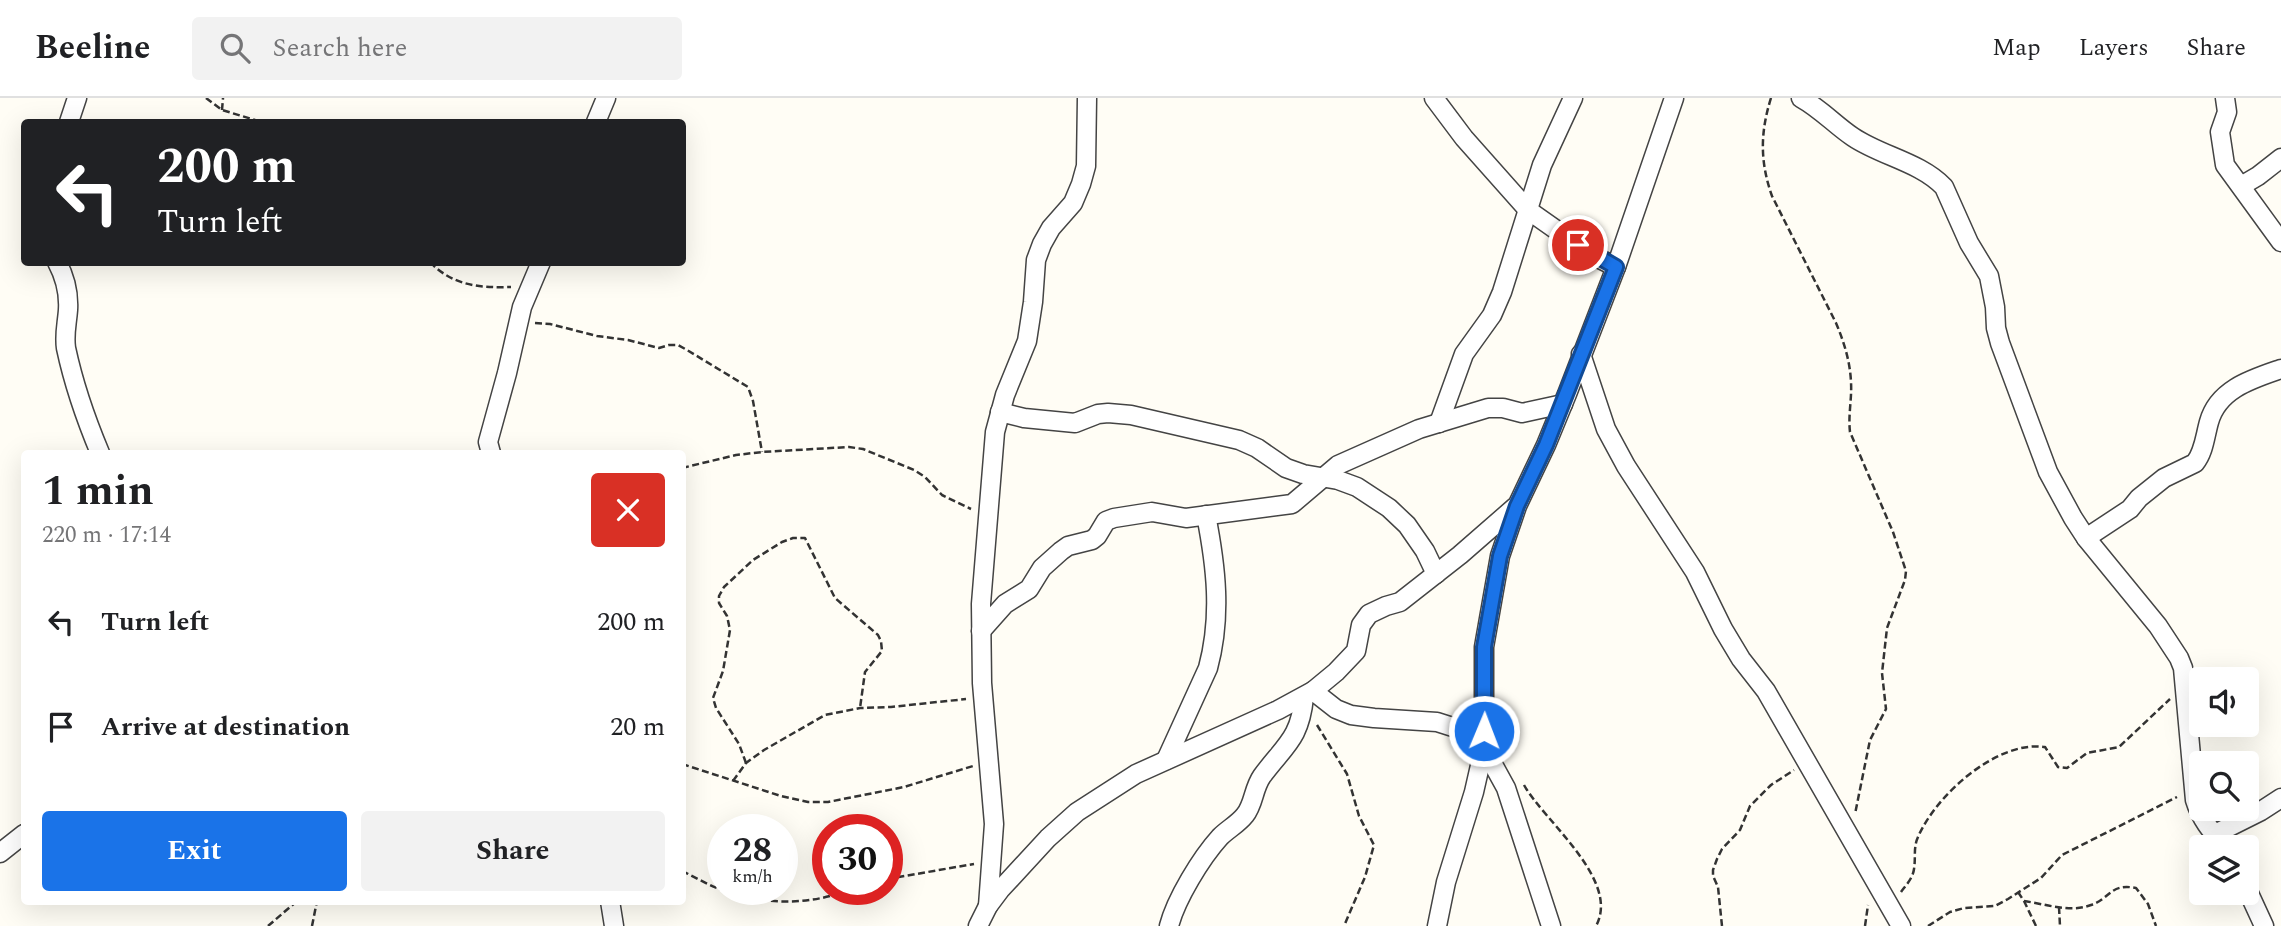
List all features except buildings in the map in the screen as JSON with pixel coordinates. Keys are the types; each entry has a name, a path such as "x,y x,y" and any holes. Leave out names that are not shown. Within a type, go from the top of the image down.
{"street":[{"path":"70,119 77,98"},
{"path":"597,119 606,98"},
{"path":"988,906 994,824 981,631 982,575 995,432 1027,341 1036,260 1051,228 1073,203 1082,184 1086,166 1087,98"},
{"path":"1434,98 1464,138 1528,210 1592,255 1616,267"},
{"path":"1439,423 1464,354 1482,332 1497,304 1542,165 1573,98"},
{"path":"1437,926 1446,882 1474,792 1484,748 1486,635 1500,556 1517,506 1563,404 1616,267 1674,98"},
{"path":"1801,98 1816,106 1854,138 1930,176 1944,187 1969,243 1989,276 2000,343 2048,472 2086,538 2158,626 2179,658 2185,684 2190,751"},
{"path":"2225,98 2227,112 2220,132 2225,165 2281,242"},
{"path":"2241,186 2281,158"},
{"path":"59,266 67,293 68,311 64,330 66,350 99,450"},
{"path":"490,450 488,442 507,373 517,322 539,266"},
{"path":"1581,354 1606,429 1626,466 1695,572 1723,629 1741,659 1766,691 1901,926"},
{"path":"2086,538 2130,509 2164,478 2195,463 2213,410 2224,396 2234,388 2281,369"},
{"path":"981,631 1005,604 1029,589 1042,568 1061,551 1068,546 1092,540 1105,521 1152,513 1177,518 1292,504 1338,466 1372,448 1439,423 1488,408 1503,408 1522,413 1563,404"},
{"path":"1000,412 1024,418 1074,423 1098,414 1131,415 1239,440 1257,448 1286,468 1357,487 1390,508 1407,525 1425,551 1436,574"},
{"path":"978,926 988,906 1022,864 1077,812 1136,774 1307,698 1356,651 1361,625 1369,614 1400,602 1517,506"},
{"path":"1166,760 1212,655 1218,595 1206,515"},
{"path":"1307,698 1351,715 1437,722 1459,729 1484,748 1506,788 1551,926"},
{"path":"1169,926 1180,896 1221,836 1245,814 1261,778 1293,739 1307,698"},
{"path":"2228,835 2281,798"},
{"path":"0,853 21,836"},
{"path":"611,905 614,926"},
{"path":"2254,905 2264,926"}],"path":[{"path":"206,98 222,110 252,119"},
{"path":"222,110 223,98"},
{"path":"1771,98 1762,148 1765,176 1772,196 1845,345 1851,382 1850,432 1893,532 1906,571 1886,638 1882,673 1886,709 1870,740 1856,813 1848,836"},
{"path":"435,266 450,278 467,285 484,288 531,286"},
{"path":"517,322 550,324 659,348 678,345 748,387 762,452"},
{"path":"686,467 736,455 762,452 849,447 863,449 914,470 925,477 942,495 987,516"},
{"path":"746,763 739,744 716,708 713,698 723,671 730,630 727,616 719,603 719,596 724,587 753,560 782,542 804,538 835,598 878,635 881,641 882,651 865,672 860,708"},
{"path":"1891,908 1912,876 1915,867 1914,846 1919,833 1955,786 1993,759 2021,748 2045,747 2058,767 2067,768 2087,753 2119,747 2185,684"},
{"path":"733,781 746,763 764,750 825,715 860,708 984,696"},
{"path":"1307,698 1347,774 1359,816 1374,845 1365,877 1344,926"},
{"path":"1722,926 1718,887 1713,870 1717,859 1722,849 1740,830 1750,806 1804,759"},
{"path":"686,765 780,796 808,802 828,802 904,787 989,761"},
{"path":"1520,778 1538,807 1570,842 1587,867 1598,889 1601,905 1596,926"},
{"path":"1928,926 1950,912 1964,908 1996,906 2041,878 2062,855 2189,792"},
{"path":"903,876 993,859"},
{"path":"686,873 720,890 768,901 800,902 812,899"},
{"path":"2024,901 2072,908 2090,906 2113,889 2124,886 2136,888 2148,904 2156,926"},
{"path":"2018,892 2036,926"},
{"path":"268,926 292,905"},
{"path":"312,926 316,905"},
{"path":"2059,907 2060,926"}],"route":[{"path":"1484,731 1484,647 1500,556 1517,506 1546,445 1616,267 1578,245"}]}
